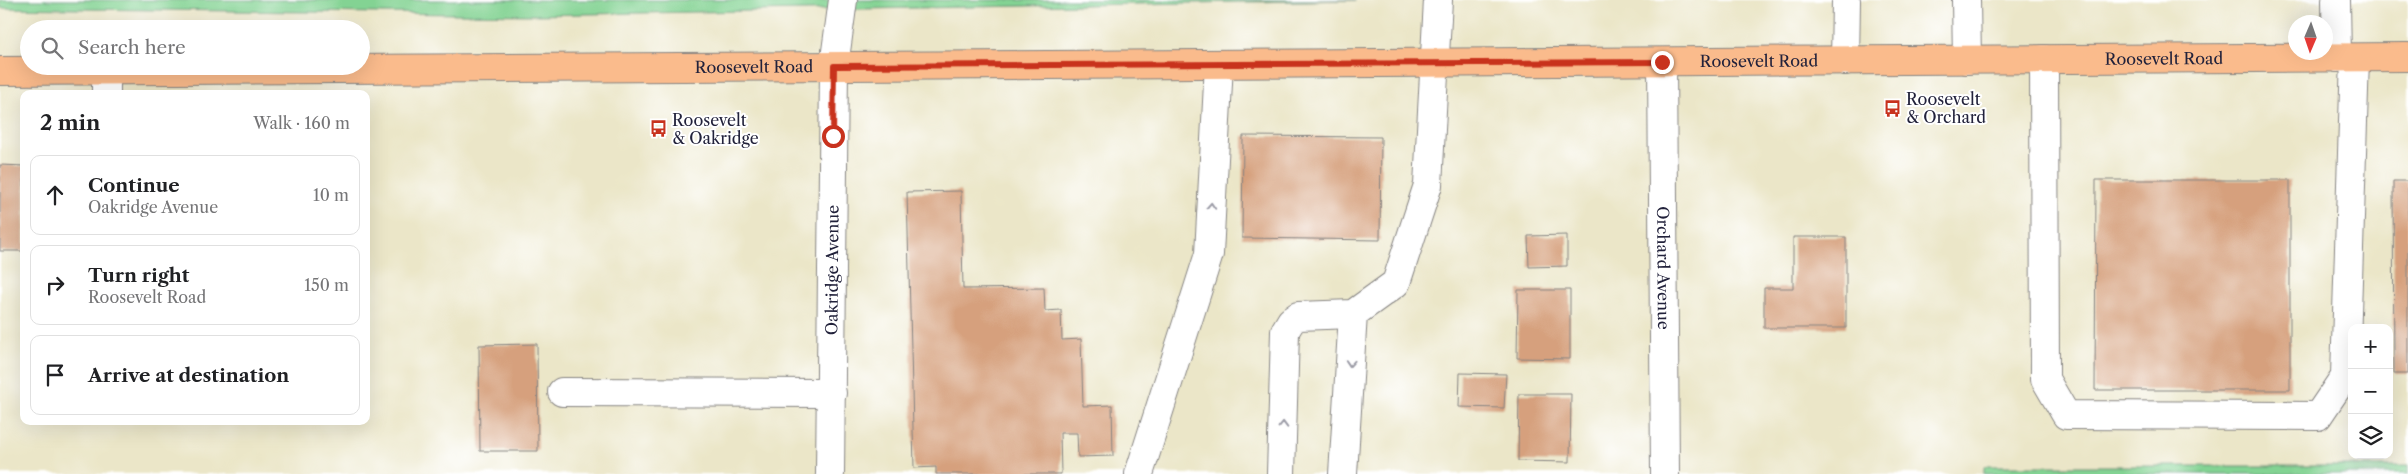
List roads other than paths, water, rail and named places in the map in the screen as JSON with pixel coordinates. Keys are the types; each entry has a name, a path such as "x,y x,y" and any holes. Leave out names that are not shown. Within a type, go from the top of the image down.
{"main road":[{"name":"Roosevelt Road","path":"39,75 106,82 834,66 2408,57"},
{"name":"Roosevelt Road","path":"0,71 20,73"}],"street":[{"name":"Oakridge Avenue","path":"830,474 834,66 843,0"},
{"path":"1281,474 1285,331 1291,321 1298,316 1353,314 1396,283 1428,185 1438,0"},
{"path":"1844,61 1846,0"},
{"path":"1966,0 1967,60"},
{"path":"2044,59 2046,379 2066,415 2318,416 2345,376 2346,58 2336,0"},
{"name":"Orchard Avenue","path":"1662,62 1665,474"},
{"path":"1139,474 1209,254 1219,64"},
{"path":"1343,474 1353,314"},
{"path":"562,392 832,392"}],"place":[{"name":"Roosevelt & Orchard","path":"1892,108"},
{"name":"Roosevelt & Oakridge","path":"658,129"}]}
